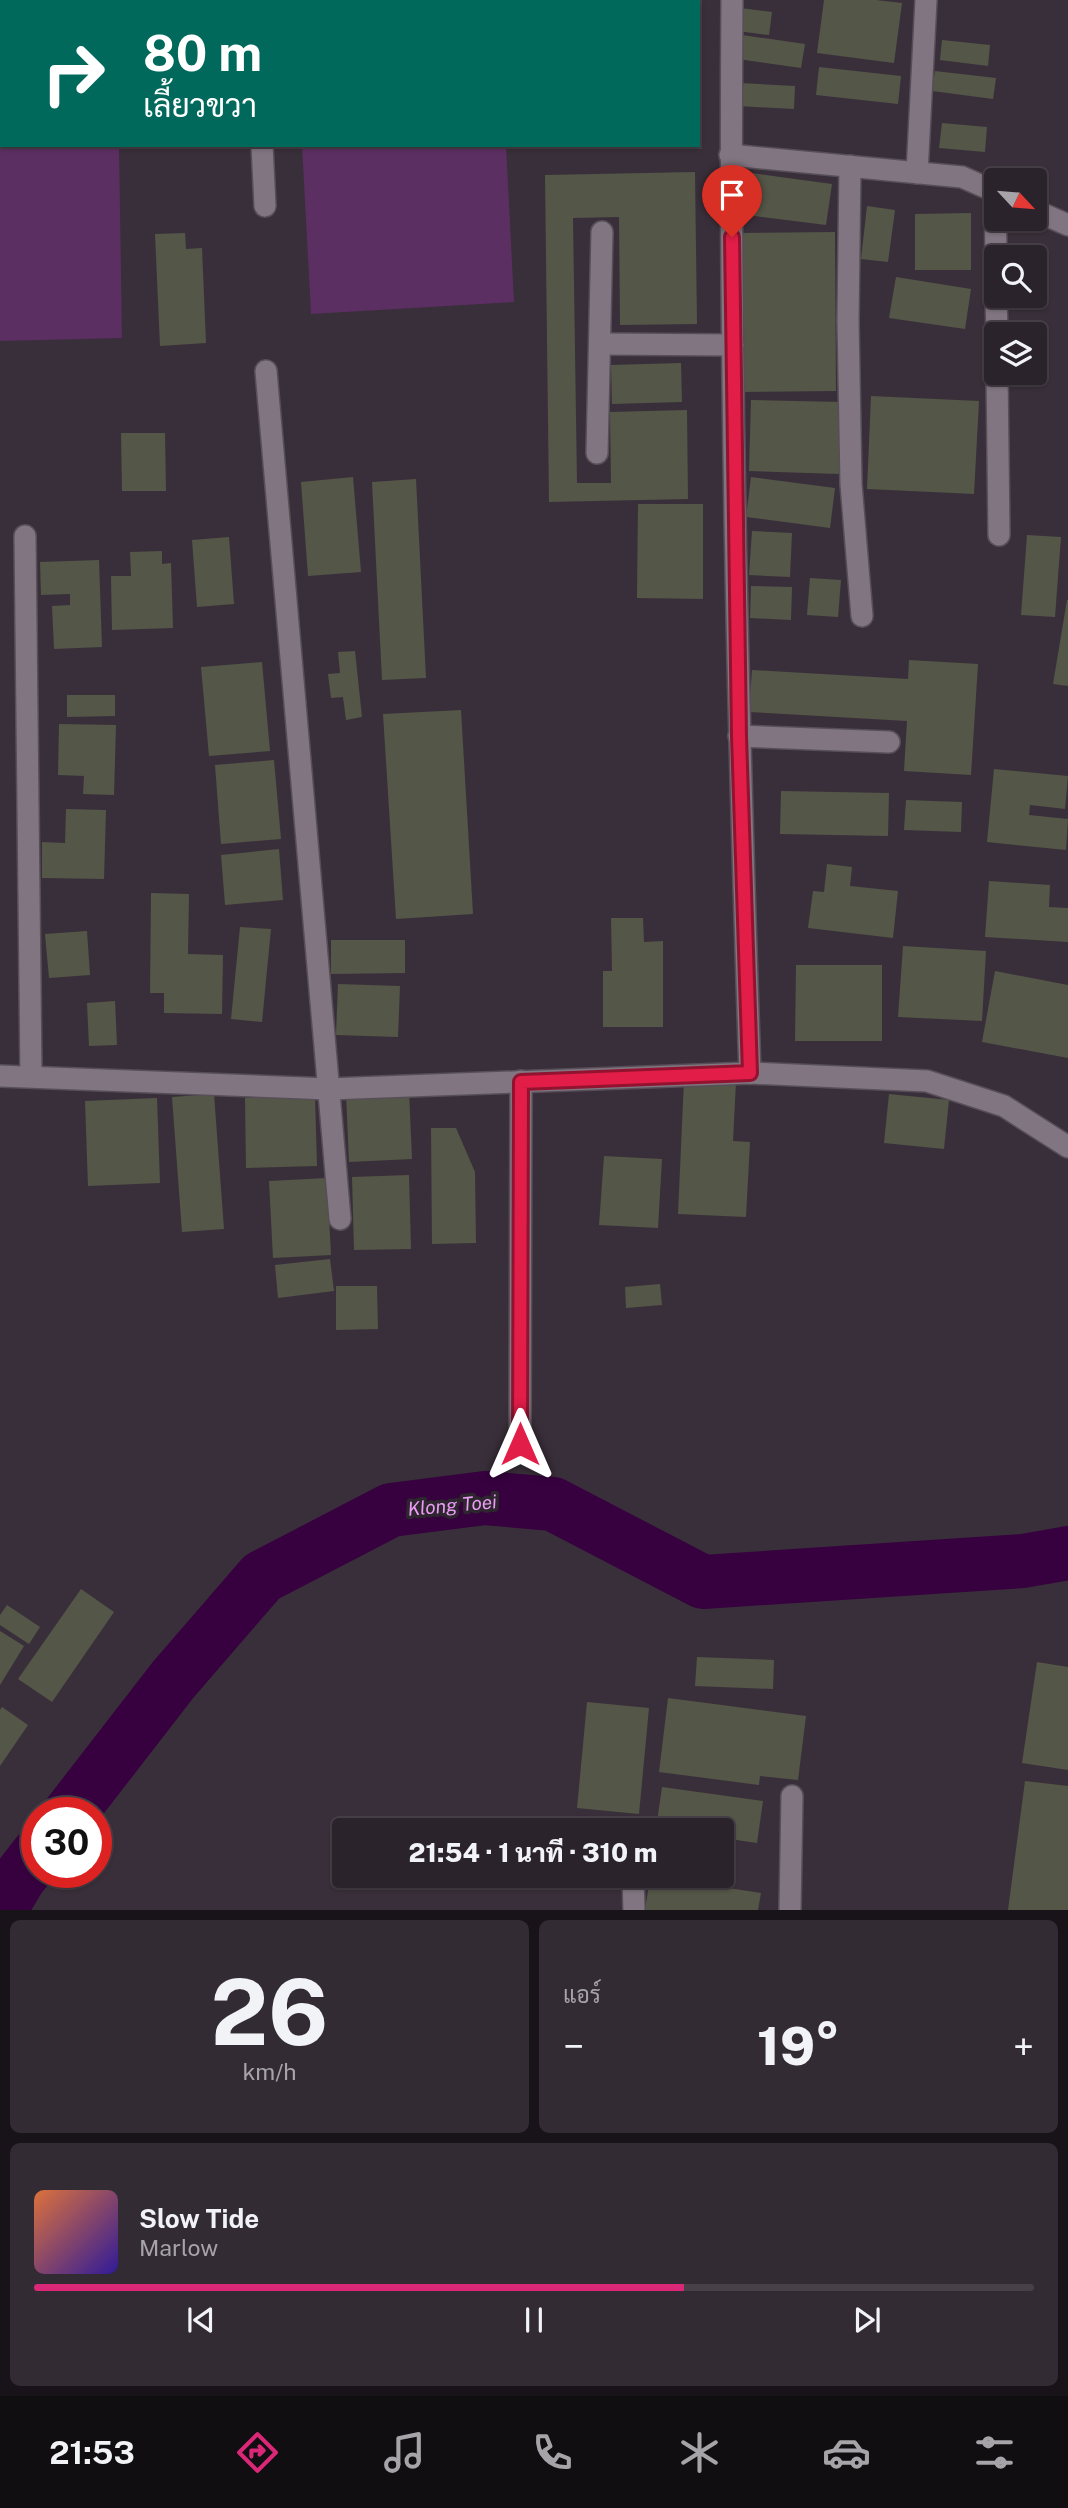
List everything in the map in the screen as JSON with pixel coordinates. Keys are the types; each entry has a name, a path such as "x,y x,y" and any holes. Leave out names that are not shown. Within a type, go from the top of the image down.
{"street":[{"path":"732,0 730,155 739,736 750,1073"},
{"path":"917,173 926,0"},
{"path":"262,147 265,206"},
{"path":"730,155 962,177 984,187"},
{"path":"850,166 850,484 862,616"},
{"path":"1047,216 1068,225"},
{"path":"597,453 602,232"},
{"path":"600,344 733,345"},
{"path":"266,371 340,1219"},
{"path":"997,385 999,535"},
{"path":"25,536 31,1076"},
{"path":"739,736 889,742"},
{"path":"0,1076 329,1089 750,1073 928,1081 1004,1107 1068,1147"},
{"path":"520,1444 521,1082"},
{"path":"790,1909 792,1796"},
{"path":"633,1888 634,1909"}],"shaded area":[{"path":"0,147 119,147 122,338 0,341"},
{"path":"302,147 506,147 514,302 311,314"}],"building":[{"path":"824,0 902,3 894,63 817,53"},
{"path":"740,8 772,12 769,35 737,31"},
{"path":"742,35 805,44 801,68 738,59"},
{"path":"942,40 990,45 988,66 940,60"},
{"path":"819,67 901,76 898,104 816,95"},
{"path":"935,71 996,78 993,99 932,91"},
{"path":"739,83 795,86 794,109 738,106"},
{"path":"942,123 987,127 985,152 939,148"},
{"path":"695,172 697,324 620,325 619,217 573,218 577,483 611,483 610,412 687,410 688,499 549,502 545,175"},
{"path":"744,172 832,184 826,225 739,214"},
{"path":"867,206 895,210 888,262 861,259"},
{"path":"971,213 971,270 915,270 915,214"},
{"path":"835,232 836,391 743,392 742,233"},
{"path":"185,233 186,249 202,248 206,343 160,346 155,234"},
{"path":"896,277 971,289 965,329 889,318"},
{"path":"681,363 682,402 612,404 611,365"},
{"path":"871,396 979,401 974,494 867,489"},
{"path":"751,400 842,402 839,474 749,471"},
{"path":"121,433 165,433 166,491 122,491"},
{"path":"353,477 361,572 308,576 301,482"},
{"path":"751,477 835,488 830,528 746,517"},
{"path":"416,479 426,678 382,680 372,482"},
{"path":"638,504 703,504 703,599 637,598"},
{"path":"752,531 792,533 790,577 749,575"},
{"path":"1027,535 1061,537 1055,617 1021,615"},
{"path":"229,537 234,604 197,607 192,540"},
{"path":"162,551 162,564 171,563 173,628 112,630 111,576 131,576 130,552"},
{"path":"99,560 102,647 54,649 52,606 70,605 70,594 41,595 40,562"},
{"path":"810,578 841,580 838,617 807,615"},
{"path":"751,586 792,587 791,620 750,618"},
{"path":"1068,600 1068,686 1053,684"},
{"path":"355,651 362,717 346,720 343,697 331,698 328,674 340,673 338,652"},
{"path":"909,660 978,664 971,775 904,771 907,721 749,712 752,670 908,679"},
{"path":"262,662 270,751 209,756 201,667"},
{"path":"67,695 115,695 115,716 67,717"},
{"path":"461,710 473,914 396,919 383,714"},
{"path":"59,724 116,725 114,795 83,794 84,776 58,775"},
{"path":"274,760 281,839 221,844 215,765"},
{"path":"994,769 1068,776 1065,809 1030,805 1029,815 1068,819 1066,850 987,842"},
{"path":"781,791 889,793 888,836 780,834"},
{"path":"906,800 962,802 961,832 904,830"},
{"path":"66,809 106,810 104,879 42,878 42,842 65,843"},
{"path":"279,849 283,900 225,905 221,855"},
{"path":"827,864 852,867 850,886 898,891 893,938 808,928 813,891 824,892"},
{"path":"989,881 1050,885 1049,907 1068,908 1068,942 985,937"},
{"path":"151,893 189,894 188,954 223,955 222,1014 164,1013 164,993 150,993"},
{"path":"611,918 643,918 644,942 663,941 663,1027 603,1027 603,971 612,971"},
{"path":"240,927 271,929 262,1022 231,1019"},
{"path":"87,931 90,975 49,978 45,934"},
{"path":"331,940 405,940 405,973 331,974"},
{"path":"903,946 986,951 982,1021 898,1017"},
{"path":"796,965 882,965 882,1041 795,1041"},
{"path":"995,971 1068,985 1068,1058 982,1042"},
{"path":"338,984 400,986 398,1037 336,1035"},
{"path":"115,1001 117,1045 89,1046 87,1003"},
{"path":"684,1080 736,1082 733,1141 750,1142 746,1217 678,1214"},
{"path":"409,1090 412,1159 349,1162 346,1093"},
{"path":"214,1094 224,1229 182,1232 172,1097"},
{"path":"889,1094 949,1100 944,1149 884,1143"},
{"path":"315,1096 317,1166 246,1168 245,1098"},
{"path":"157,1098 160,1183 88,1186 85,1101"},
{"path":"431,1128 456,1128 475,1172 476,1243 432,1244"},
{"path":"604,1156 662,1159 658,1228 599,1225"},
{"path":"409,1175 411,1249 354,1250 352,1177"},
{"path":"327,1178 331,1255 273,1258 269,1181"},
{"path":"330,1259 334,1291 278,1298 275,1265"},
{"path":"660,1284 662,1305 626,1308 625,1287"},
{"path":"336,1286 377,1286 378,1329 336,1330"},
{"path":"81,1589 114,1612 52,1702 18,1679"},
{"path":"7,1605 40,1627 29,1644 0,1625 0,1615"},
{"path":"0,1631 24,1646 0,1685"},
{"path":"697,1657 774,1660 773,1689 695,1686"},
{"path":"1037,1662 1068,1667 1068,1770 1022,1763"},
{"path":"668,1698 806,1716 798,1780 760,1776 759,1785 659,1772"},
{"path":"587,1702 649,1708 639,1814 577,1808"},
{"path":"2,1707 28,1725 0,1766 0,1710"},
{"path":"1025,1781 1068,1786 1068,1910 1008,1910"},
{"path":"662,1787 763,1801 757,1843 734,1840 734,1818 658,1818"},
{"path":"648,1888 728,1888 761,1893 758,1910 645,1910"}],"waterway":[{"name":"Klong Toei","path":"82,1797 173,1680 262,1577 391,1510 485,1498 553,1504 703,1582 1023,1561 1068,1553"},
{"name":"Klong Toei","path":"0,1910 21,1875"}],"route":[{"path":"520,1444 521,1082 750,1073 739,736 732,237"}]}
